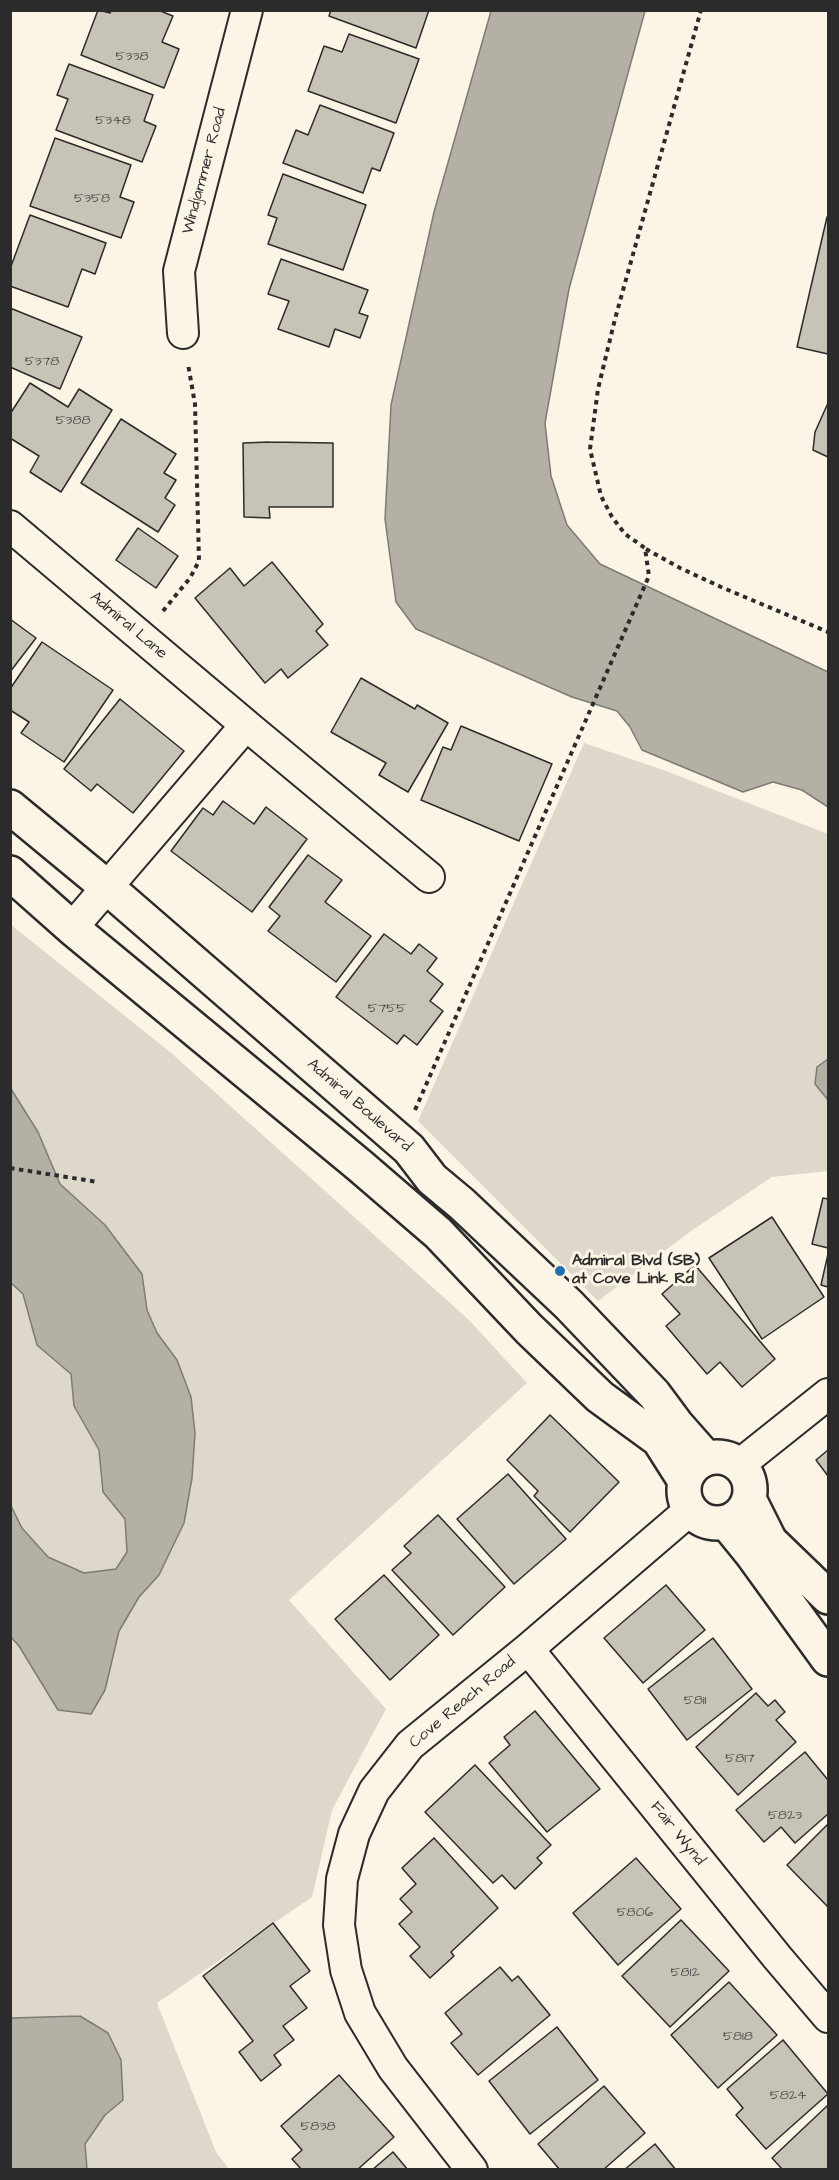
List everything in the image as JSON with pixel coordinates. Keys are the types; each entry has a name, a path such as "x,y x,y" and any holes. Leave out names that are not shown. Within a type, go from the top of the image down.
{"street":[{"name":"Windjammer Road","path":"183,333 179,271 247,10"},
{"name":"Admiral Lane","path":"10,526 429,877"},
{"path":"72,928 246,725"},
{"name":"Admiral Boulevard","path":"10,807 108,888 410,1149 432,1179 462,1204 568,1305 646,1386 677,1425 694,1483"},
{"path":"10,873 72,928 438,1233 529,1329 600,1397 659,1440 694,1483 699,1519 707,1522 726,1522 736,1517 744,1509 749,1499 749,1481 739,1465 729,1459 718,1457 694,1483"},
{"path":"739,1465 828,1394"},
{"name":"Cove Reach Road","path":"472,2169 393,2068 360,2013 346,1970 339,1926 342,1879 354,1833 374,1791 410,1745 528,1649 694,1483"},
{"path":"749,1499 770,1541 828,1597"},
{"path":"726,1522 828,1659"},
{"name":"Fair Wynd","path":"528,1649 777,1958 828,2017"}],"path":[{"path":"700,10 615,319 598,389 590,449 601,496 612,517 625,534 680,568 828,632"},
{"path":"142,638 190,578 199,561 195,404 183,333"},
{"path":"412,1113 419,1105 649,576 645,548"},
{"path":"10,1168 98,1182"}],"shaded area":[{"path":"491,11 645,11 569,289 545,423 551,476 567,525 600,564 828,672 828,807 802,790 773,782 743,792 642,750 630,727 617,711 572,697 416,629 396,602 385,519 391,405 434,212"},
{"path":"584,743 666,771 828,834 828,1171 772,1177 691,1231 598,1301 418,1121"},
{"path":"10,924 170,1052 469,1320 527,1383 289,1600 386,1709 332,1810 312,1897 157,2003 216,2152 229,2169 11,2169"},
{"path":"828,1059 828,1100 815,1084 817,1067"},
{"path":"11,1089 38,1132 60,1184 105,1225 142,1274 147,1310 157,1333 177,1360 191,1397 195,1433 192,1478 184,1523 159,1575 139,1597 119,1631 105,1690 91,1714 58,1710 19,1646 11,1637 11,1506 22,1528 48,1557 84,1573 116,1569 127,1552 125,1519 103,1492 99,1450 74,1406 71,1374 37,1345 23,1294 11,1283"},
{"path":"80,2016 108,2033 121,2060 123,2100 105,2115 85,2144 87,2169 11,2169 11,2018"}],"building":[{"path":"98,10 110,13 111,10 158,10 173,16 162,42 179,49 164,88 81,55"},
{"path":"331,10 429,10 416,48 329,16"},
{"path":"349,34 419,59 396,123 308,91 324,46 342,52"},
{"path":"69,64 153,95 144,121 156,126 142,162 56,130 68,99 57,95"},
{"path":"320,105 394,133 380,171 372,168 363,193 283,163 296,130 308,135"},
{"path":"55,138 131,165 120,197 134,202 121,238 30,206"},
{"path":"283,174 366,205 343,270 268,244 277,218 268,215"},
{"path":"30,215 106,243 95,274 82,269 68,307 10,286 10,269"},
{"path":"828,218 828,354 797,347"},
{"path":"281,259 368,290 359,313 368,316 360,338 335,329 329,347 278,329 289,301 268,294"},
{"path":"10,308 82,337 60,389 10,367"},
{"path":"30,383 68,407 79,389 112,410 61,492 30,472 39,456 10,438 10,414"},
{"path":"828,403 828,457 813,450 815,432"},
{"path":"121,419 176,454 164,473 176,480 165,498 175,505 158,532 81,483"},
{"path":"243,443 333,443 333,507 269,507 270,518 244,517"},
{"path":"138,528 178,556 156,588 116,560"},
{"path":"272,562 323,624 316,631 328,645 288,678 281,669 265,683 195,598 230,568 244,586"},
{"path":"10,619 36,638 10,672"},
{"path":"42,642 113,690 64,762 21,733 29,722 10,710 10,689"},
{"path":"361,678 415,709 417,705 448,723 408,792 379,775 386,763 331,732"},
{"path":"120,699 184,751 133,813 97,784 91,791 64,769"},
{"path":"461,726 552,764 519,841 421,800 443,747 451,750"},
{"path":"223,801 254,824 266,807 307,839 252,912 171,851 203,808 213,815"},
{"path":"308,855 342,880 325,902 371,936 336,982 268,931 280,916 269,907"},
{"path":"384,934 411,954 419,944 437,958 427,971 443,984 430,1001 443,1011 417,1045 404,1035 397,1044 336,997"},
{"path":"823,1198 828,1199 828,1248 812,1244"},
{"path":"772,1217 824,1297 762,1339 709,1258"},
{"path":"828,1254 828,1287 821,1285"},
{"path":"695,1265 775,1359 742,1387 720,1362 707,1374 666,1326 680,1314 662,1294"},
{"path":"550,1415 619,1482 570,1532 534,1496 538,1491 507,1460"},
{"path":"828,1450 828,1476 816,1460"},
{"path":"508,1474 566,1539 514,1584 457,1519"},
{"path":"438,1515 505,1587 453,1635 392,1570 411,1553 404,1546"},
{"path":"384,1575 439,1635 390,1680 335,1619"},
{"path":"666,1585 705,1630 643,1683 604,1638"},
{"path":"713,1638 752,1689 687,1740 648,1689"},
{"path":"756,1693 768,1706 775,1700 785,1712 776,1720 796,1742 738,1795 696,1747"},
{"path":"535,1711 600,1789 547,1832 489,1763 510,1745 504,1737"},
{"path":"805,1752 828,1780 828,1814 795,1843 781,1827 764,1842 736,1810"},
{"path":"475,1765 551,1845 537,1858 542,1863 515,1889 502,1875 493,1883 425,1812"},
{"path":"828,1824 828,1907 787,1865"},
{"path":"434,1838 498,1908 451,1952 454,1956 430,1978 410,1956 420,1947 399,1924 412,1912 400,1899 416,1884 402,1868"},
{"path":"636,1858 681,1909 618,1965 573,1913"},
{"path":"681,1920 729,1971 670,2027 622,1976"},
{"path":"273,1923 310,1971 290,1986 307,2008 283,2026 294,2040 274,2055 281,2065 261,2081 239,2052 253,2041 203,1976"},
{"path":"500,1967 512,1981 518,1976 550,2015 478,2075 451,2043 462,2034 445,2013"},
{"path":"729,1982 777,2035 718,2088 671,2035"},
{"path":"557,2027 598,2080 530,2134 489,2081"},
{"path":"783,2040 828,2094 766,2149 736,2115 743,2108 727,2089"},
{"path":"339,2075 394,2137 357,2170 302,2170 292,2159 302,2150 281,2126"},
{"path":"604,2086 645,2133 603,2170 560,2170 538,2144"},
{"path":"828,2105 828,2170 783,2170 772,2158"},
{"path":"655,2144 676,2170 624,2170"},
{"path":"393,2152 408,2170 372,2170"}],"place":[{"name":"Admiral Blvd (SB) at Cove Link Rd","path":"560,1271"}]}
